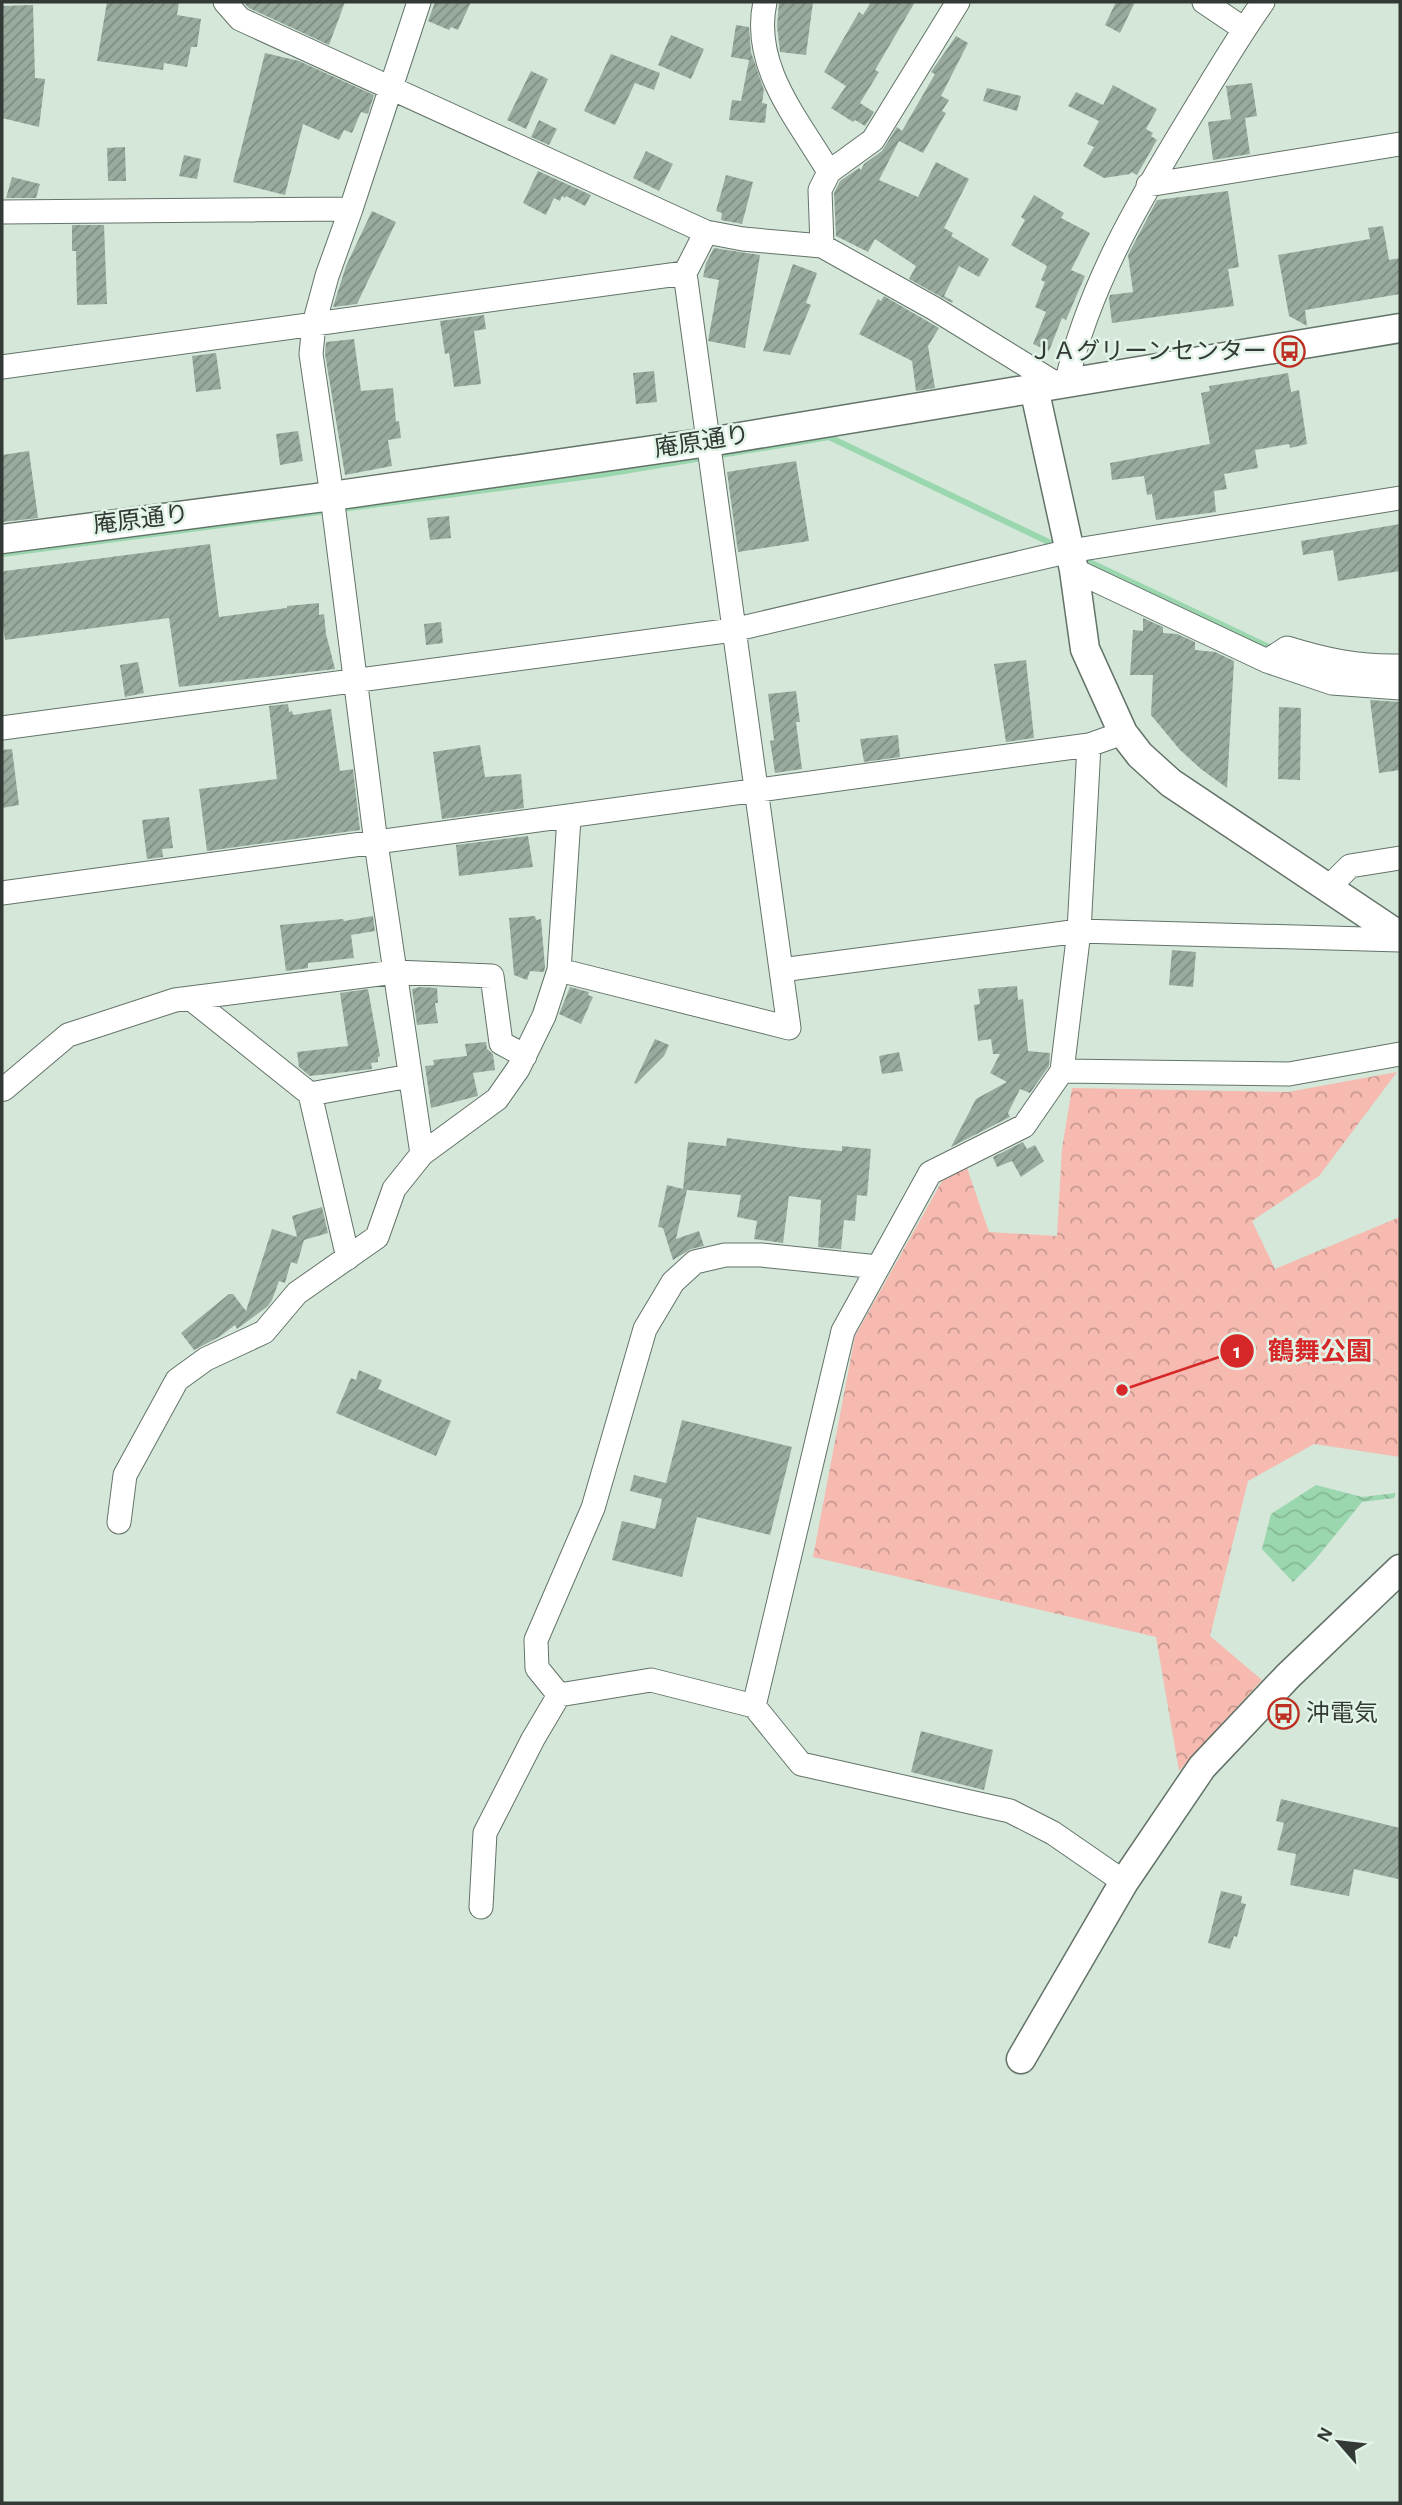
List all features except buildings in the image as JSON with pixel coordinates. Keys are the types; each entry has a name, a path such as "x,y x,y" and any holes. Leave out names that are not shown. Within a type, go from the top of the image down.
{"street":[{"path":"225,2 240,19 706,232 743,239 822,246 935,309 1053,385"},
{"path":"419,2 327,276 314,324 311,354 332,496 376,844 422,1154"},
{"path":"765,2 761,26 773,81 829,172"},
{"path":"822,246 820,190 829,172 873,140 958,2"},
{"path":"1204,2 1244,29"},
{"path":"1263,2 1148,185 1105,267 1076,341 1053,385 1072,560 1085,649 1123,733 1140,755 1171,783 1400,938"},
{"path":"1148,185 1400,144"},
{"path":"2,212 351,209"},
{"path":"559,970 789,1028 685,273 706,232"},
{"path":"2,367 685,273"},
{"name":"庵原通り","path":"2,538 332,496 709,442 1400,328"},
{"path":"2,727 733,630 1072,560 1400,498"},
{"path":"1072,560 1267,661 1332,683 1400,688"},
{"path":"1267,661 1287,648 1330,662 1370,667 1400,666"},
{"path":"2,893 569,818 1089,745 1123,733"},
{"path":"754,1706 843,1331 930,1173 1024,1126 1062,1071 1079,931 1089,745"},
{"path":"119,1522 125,1475 177,1380 206,1359 264,1332 297,1293 377,1237 394,1189 422,1154 497,1099 525,1056 544,1016 559,970 569,818"},
{"path":"1328,888 1350,866 1400,858"},
{"path":"780,970 1079,931 1400,938"},
{"path":"2,1088 68,1035 175,1000 395,972 492,976 501,1043 525,1056"},
{"path":"190,998 310,1094 348,1258"},
{"path":"1062,1071 1289,1074 1400,1054"},
{"path":"310,1094 410,1076"},
{"path":"559,1695 537,1668 536,1640 593,1508 645,1329 673,1282 695,1262 725,1255 761,1255 878,1267"},
{"path":"1021,2059 1124,1882 1202,1767 1288,1676 1400,1569"},
{"path":"559,1695 651,1680 754,1706 801,1764 1010,1811 1053,1833 1124,1882"},
{"path":"481,1907 485,1833 533,1739 559,1695"}],"green space":[{"path":"1397,1072 1319,1176 1252,1221 1275,1269 1400,1217 1400,1457 1314,1444 1248,1481 1210,1636 1262,1680 1179,1771 1156,1637 813,1557 855,1336 942,1181 965,1162 989,1232 1057,1236 1062,1149 1072,1088 1288,1092"}],"water":[{"path":"1316,1485 1362,1497 1396,1493 1394,1498 1362,1502 1314,1561 1293,1582 1262,1549 1271,1514"}],"waterway":[{"path":"2,554 606,474 829,437 1059,547"},
{"path":"1081,558 1273,649"}],"place":[{"name":"ＪＡグリーンセンター","path":"1290,352"},
{"name":"鶴舞公園","path":"1122,1390"},
{"name":"沖電気","path":"1283,1714"}]}
